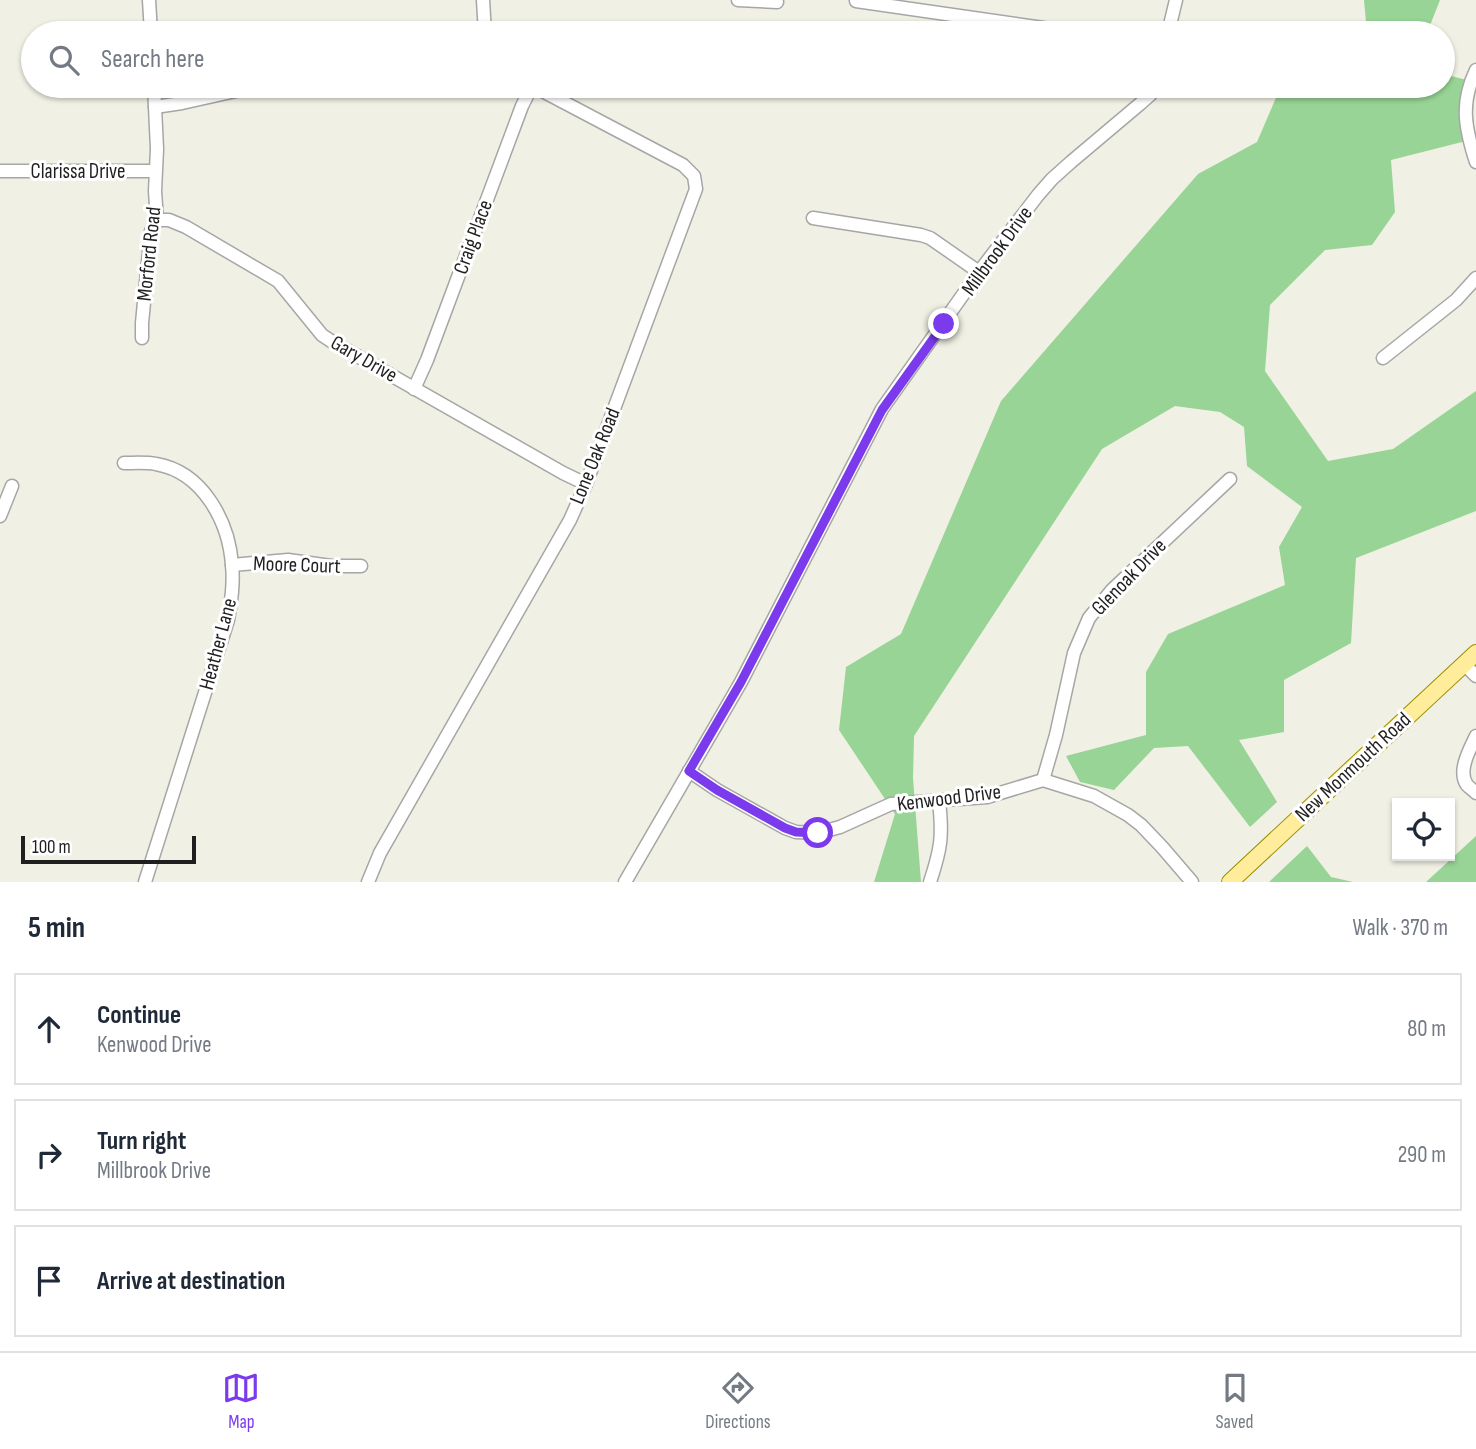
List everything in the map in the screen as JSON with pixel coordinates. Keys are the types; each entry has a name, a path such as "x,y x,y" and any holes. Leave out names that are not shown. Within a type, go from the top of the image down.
{"main road":[{"name":"New Monmouth Road","path":"1230,882 1470,658"}],"street":[{"path":"149,0 150,21"},
{"path":"482,21 483,0"},
{"path":"738,0 777,2"},
{"path":"1171,21 1175,0"},
{"path":"856,1 995,21"},
{"path":"1476,70 1468,90 1465,114 1476,162"},
{"name":"Morford Road","path":"142,338 151,231 157,220 155,98"},
{"path":"155,107 204,98"},
{"name":"Craig Place","path":"414,389 526,98"},
{"name":"Lone Oak Road","path":"368,882 380,853 570,520 695,193 694,176 683,165 556,98"},
{"name":"Millbrook Drive","path":"625,882 741,682 882,410 979,272 1052,179 1147,98"},
{"name":"Clarissa Drive","path":"0,171 155,171"},
{"path":"813,218 921,234 979,272"},
{"name":"Gary Drive","path":"157,220 169,220 186,227 278,281 322,335 331,341 586,484"},
{"path":"1383,358 1456,300 1476,278"},
{"name":"Heather Lane","path":"124,463 154,463 191,480 217,511 225,529 232,565 228,620 145,882"},
{"name":"Glenoak Drive","path":"1043,780 1074,653 1089,618 1112,590 1230,479"},
{"path":"0,516 12,486"},
{"name":"Moore Court","path":"232,565 288,560 331,566 361,566"},
{"path":"1470,658 1476,676"},
{"path":"1476,736 1472,758 1464,771 1466,783 1476,793"},
{"name":"Kenwood Drive","path":"689,771 774,822 796,832 812,833 830,831 891,804 987,797 1043,780"},
{"path":"1043,780 1094,796 1128,815 1155,840 1192,882"},
{"path":"930,882 941,846 939,801"}],"green space":[{"path":"1364,0 1440,0 1432,21 1366,21"},
{"path":"1455,77 1471,81 1470,140 1391,160 1395,212 1372,245 1325,250 1270,305 1265,371 1328,461 1393,449 1476,391 1476,511 1356,558 1351,643 1284,680 1284,732 1239,740 1277,802 1250,827 1188,746 1154,748 1114,790 1080,782 1066,756 1146,735 1146,672 1168,634 1285,585 1279,547 1302,507 1247,466 1244,427 1220,412 1175,406 1102,449 914,736 913,778 921,882 874,882 895,814 839,730 846,667 901,634 1001,401 1198,174 1257,142 1276,98 1455,98"},
{"path":"1476,836 1476,882 1426,882 1449,861 1455,861 1455,855"},
{"path":"1307,846 1331,877 1353,882 1269,882"}],"route":[{"path":"818,833 796,832 785,828 689,771 741,682 882,410 944,324"}]}
